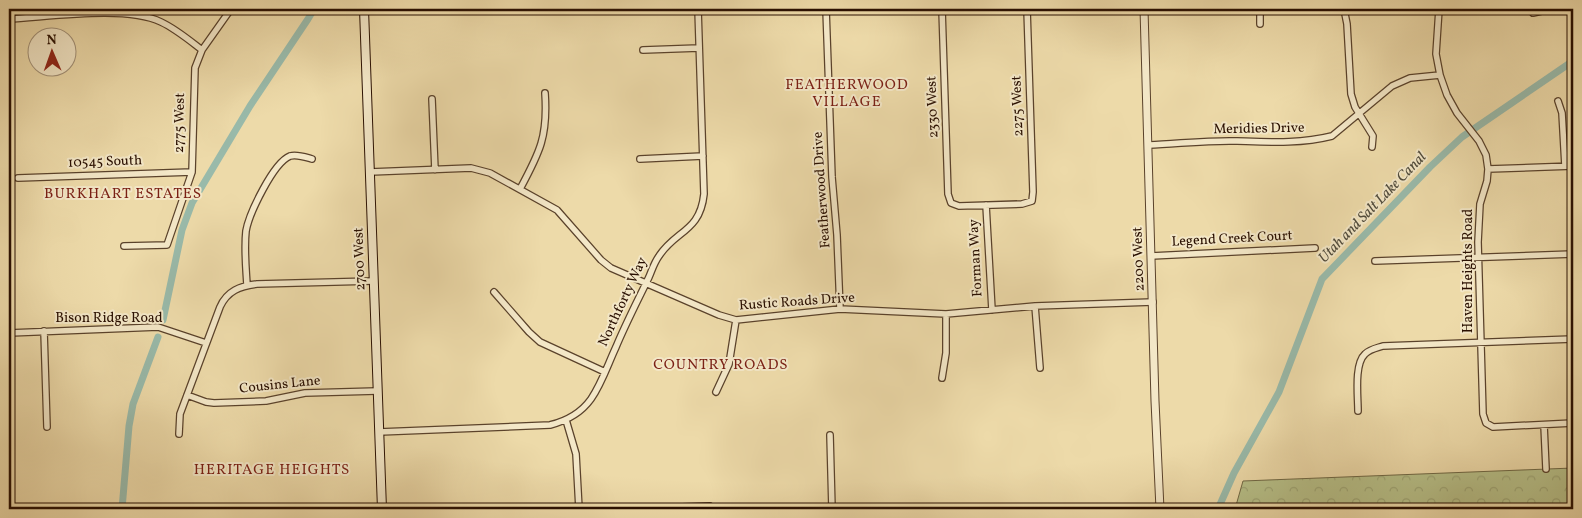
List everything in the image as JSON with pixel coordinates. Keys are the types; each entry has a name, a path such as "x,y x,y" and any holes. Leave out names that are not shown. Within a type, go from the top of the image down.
{"main road":[{"name":"2700 West","path":"364,9 382,509"}],"street":[{"name":"2775 West","path":"124,246 167,245 192,172 194,75 197,59 231,9"},
{"path":"364,9 372,9"},
{"name":"Northforty Way","path":"379,432 542,426 566,420 583,408 591,399 656,260 663,249 687,230 700,214 704,194 698,9"},
{"name":"Featherwood Drive","path":"826,9 832,178 837,235 840,309"},
{"name":"2330 West","path":"942,9 948,194 950,203 959,206 986,205"},
{"name":"2275 West","path":"986,205 1022,204 1032,201 1027,9"},
{"name":"2200 West","path":"1144,9 1155,401 1160,509"},
{"path":"1260,9 1260,24"},
{"path":"1344,9 1347,24 1352,94 1359,115 1373,136 1372,147"},
{"name":"Haven Heights Road","path":"1439,9 1436,54 1440,76 1447,95 1457,113 1473,133 1486,155 1488,169 1487,181 1480,204 1478,257 1483,414 1486,423 1493,427 1544,424"},
{"path":"1533,13 1550,9"},
{"path":"9,19 103,13 141,15 160,21 202,50"},
{"path":"644,50 699,48"},
{"name":"Meridies Drive","path":"1148,145 1235,141 1276,143 1320,139 1332,136 1359,115 1370,103 1401,81 1410,78 1440,76"},
{"path":"520,189 544,137 546,120 545,93"},
{"path":"432,99 435,170"},
{"path":"1558,101 1562,113 1565,166"},
{"path":"247,285 246,237 248,221 254,204 282,161 294,155 312,159"},
{"path":"640,159 703,156"},
{"path":"1488,169 1573,166"},
{"name":"Rustic Roads Drive","path":"370,172 478,169 490,173 557,210 606,264 616,271 719,315 736,320 840,309 946,314 1035,306 1153,302"},
{"name":"10545 South","path":"18,178 192,172"},
{"name":"Forman Way","path":"986,205 992,310"},
{"name":"Legend Creek Court","path":"1151,256 1315,248"},
{"path":"1375,261 1573,254"},
{"path":"179,434 179,417 206,343 224,300 233,291 247,285 374,280"},
{"path":"494,292 540,342 605,372"},
{"path":"1035,306 1040,368"},
{"path":"942,378 946,353 946,314"},
{"path":"716,392 729,364 736,320"},
{"name":"Bison Ridge Road","path":"9,332 158,327 206,343"},
{"path":"44,331 47,427"},
{"path":"1358,411 1358,370 1360,361 1364,354 1372,349 1383,346 1573,339"},
{"name":"Cousins Lane","path":"187,395 214,404 270,401 305,393 378,391"},
{"path":"566,420 576,454 579,509"},
{"path":"1546,468 1544,424 1573,423"},
{"path":"830,435 832,509"},
{"path":"626,509 711,508"}],"green space":[{"path":"1573,468 1573,509 1235,509 1243,481"}],"waterway":[{"path":"163,320 182,230 192,203 250,106 314,9"},
{"name":"Utah and Salt Lake Canal","path":"1218,509 1234,473 1279,392 1322,279 1430,167 1462,137 1573,61"},
{"path":"122,509 129,426 133,404 158,337"}],"district":[{"name":"FEATHERWOOD VILLAGE","path":"847,94"},
{"name":"BURKHART ESTATES","path":"123,194"},
{"name":"COUNTRY ROADS","path":"721,365"},
{"name":"HERITAGE HEIGHTS","path":"272,470"}]}
